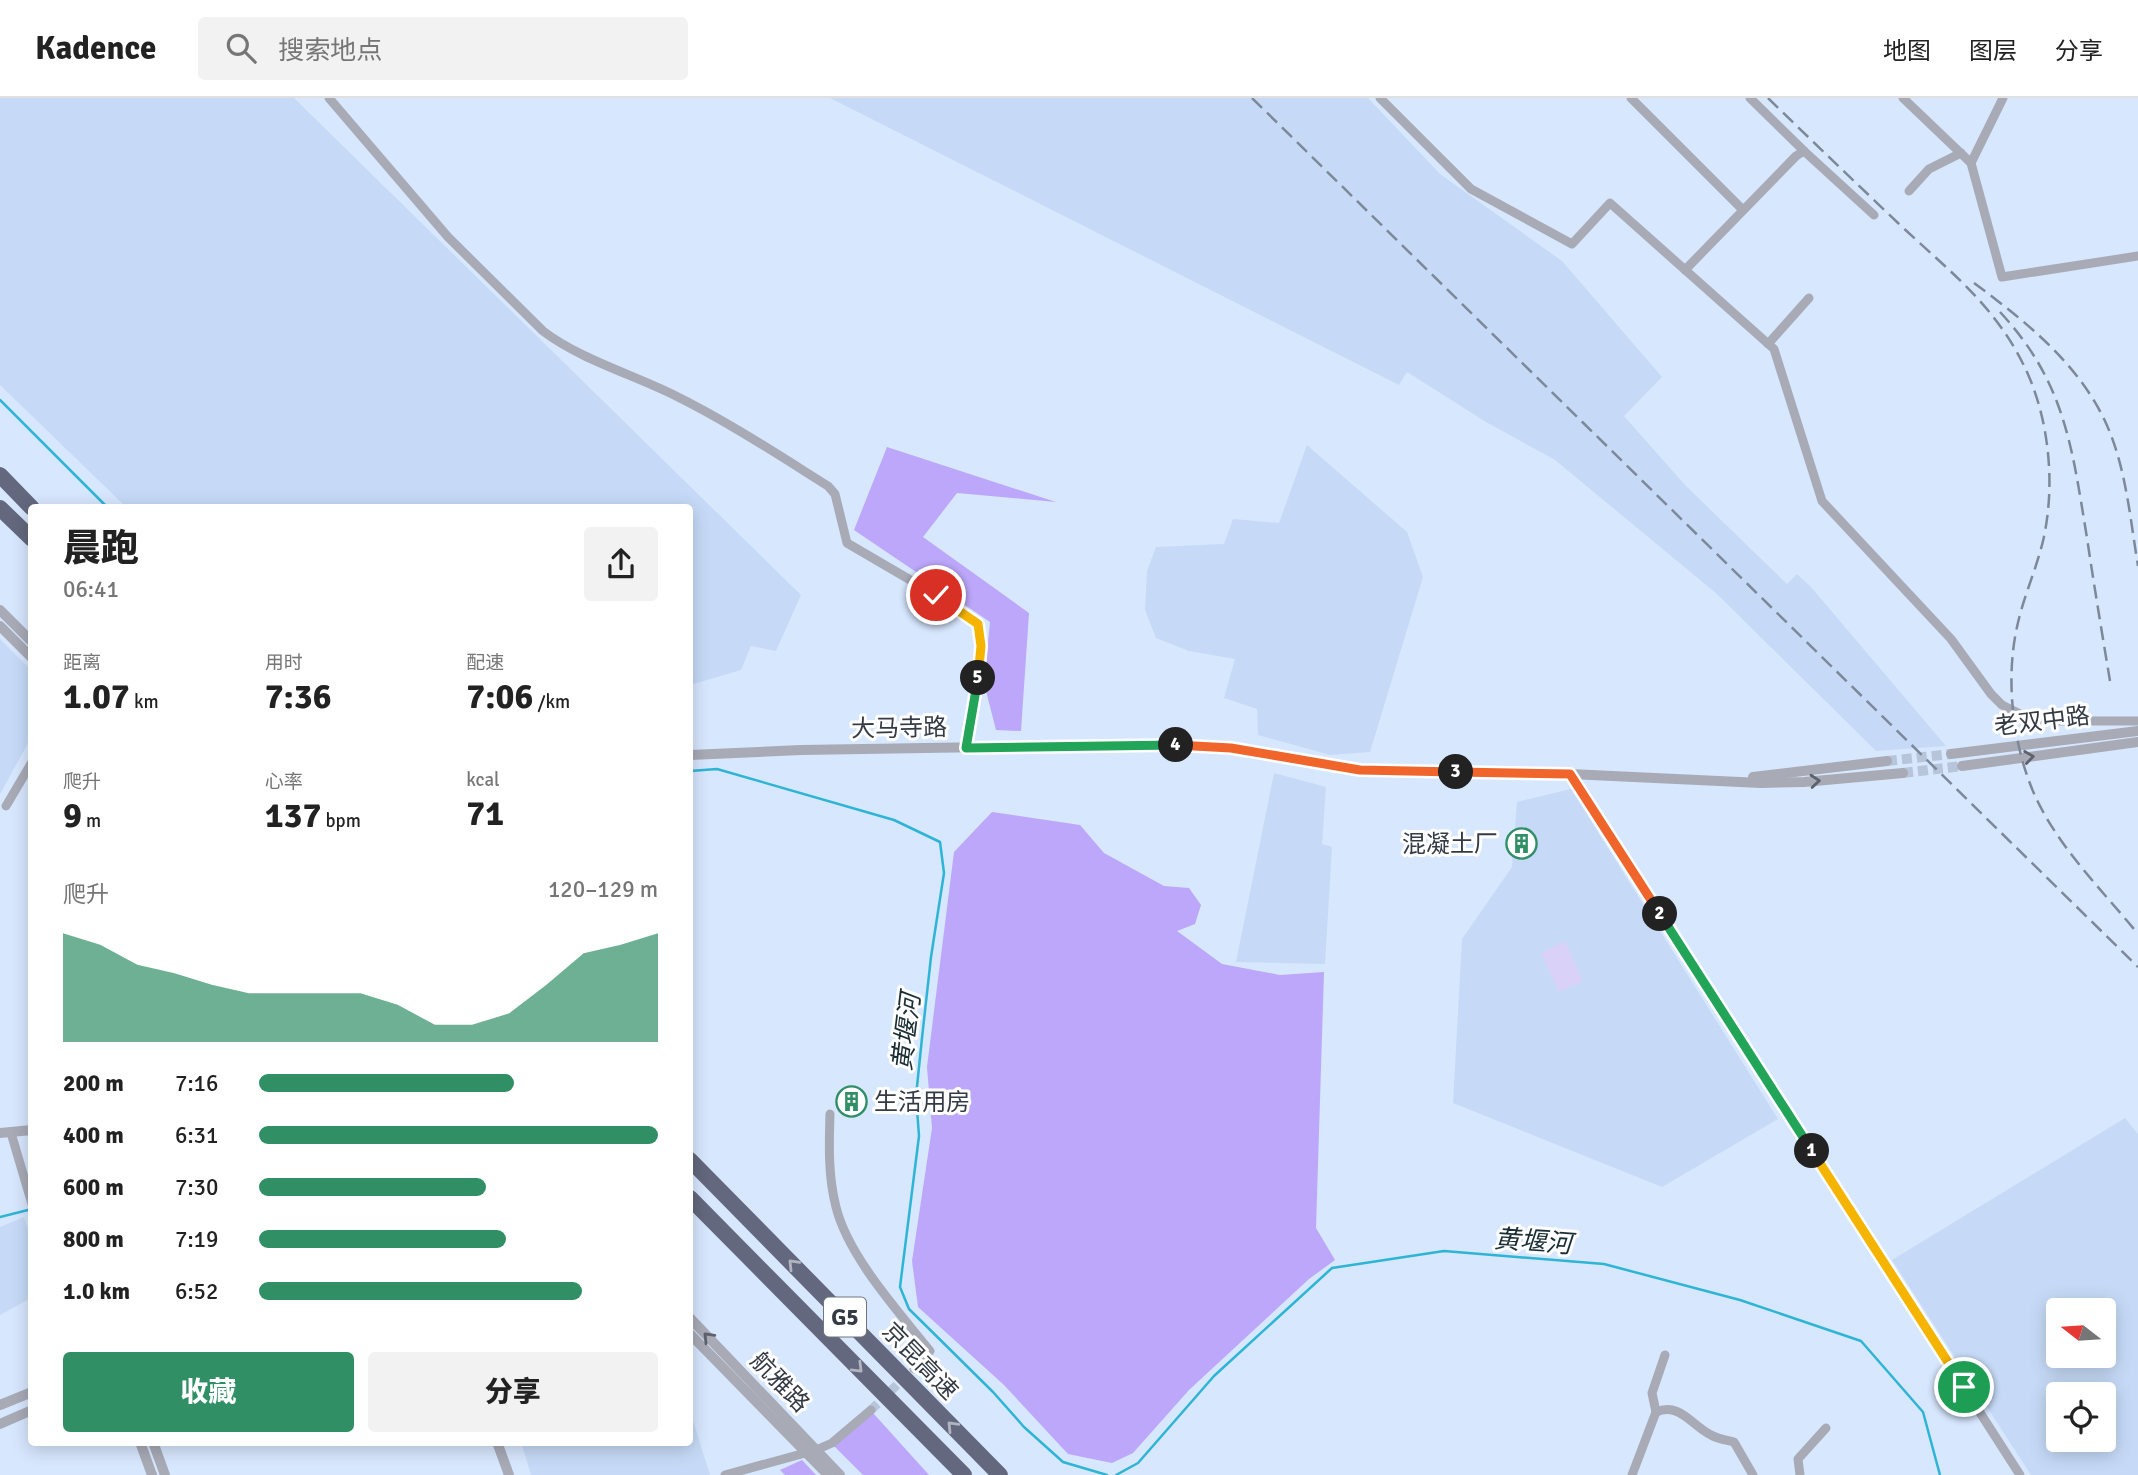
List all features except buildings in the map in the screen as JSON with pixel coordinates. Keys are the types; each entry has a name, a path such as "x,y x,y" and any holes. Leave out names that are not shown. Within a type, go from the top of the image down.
{"highway":[{"path":"0,475 28,504"},
{"path":"0,508 28,535"},
{"name":"京昆高速","path":"693,1163 1000,1475"},
{"name":"京昆高速","path":"693,1201 964,1475"}],"street":[{"path":"329,98 448,237 543,331 561,345 635,375 717,416 828,486 835,494 847,543 936,595 978,624 981,646 979,667 966,748"},
{"path":"1380,98 1471,188 1572,244 1610,203 1774,349 1822,500 1951,639 2002,705 2026,718 2056,721 2138,721"},
{"path":"1631,98 1743,210"},
{"path":"1750,98 1874,215"},
{"path":"1903,98 1971,163 2002,277 2138,256"},
{"path":"1971,163 2003,98"},
{"path":"1685,270 1804,151"},
{"path":"1909,191 1929,169 1961,153"},
{"path":"1768,344 1810,298"},
{"path":"0,610 28,638"},
{"path":"0,626 28,654"},
{"name":"老双中路","path":"1951,754 2138,731"},
{"name":"老双中路","path":"1962,766 2138,742"},
{"name":"大马寺路","path":"693,755 1161,744 1231,748 1360,770 1570,774"},
{"path":"1722,782 1887,761"},
{"path":"6,806 28,769"},
{"path":"1570,774 1722,782 1804,782 1903,773"},
{"path":"1570,774 2020,1475"},
{"path":"830,1114 829,1170 836,1208 850,1244 930,1352 914,1369"},
{"path":"28,1130 6,1133 28,1192"},
{"name":"航雅路","path":"693,1321 811,1452 828,1475"},
{"name":"航雅路","path":"693,1337 811,1452 840,1475"},
{"path":"1632,1475 1656,1412 1652,1393 1665,1354"},
{"path":"0,1405 28,1394"},
{"path":"1656,1412 1665,1408 1674,1409 1712,1436 1734,1442 1753,1475"},
{"path":"725,1475 811,1452 832,1443 871,1410"},
{"path":"0,1424 28,1412"},
{"path":"1800,1475 1798,1459 1826,1428"},
{"path":"141,1446 152,1475"},
{"path":"154,1446 165,1475"},
{"path":"498,1446 509,1475"}],"shaded area":[{"path":"0,98 294,98 801,595 776,651 751,646 741,670 693,684 693,504 123,504 0,385"},
{"path":"830,98 1368,98 1440,174 1562,261 1662,377 1624,416 1685,485 1787,584 1797,574 1811,587 1946,746 1876,751 1717,594 1555,460 1486,422 1407,372 1399,385"},
{"path":"1307,445 1407,532 1423,577 1370,752 1330,755 1258,735 1257,709 1224,698 1235,659 1189,651 1156,638 1145,610 1147,571 1156,547 1224,544 1233,519 1279,523"},
{"path":"887,447 1056,502 957,493 923,537 1029,613 1021,731 996,730 984,683 990,622 854,530"},
{"path":"0,639 28,667 28,743 0,794"},
{"path":"1274,773 1326,787 1322,844 1332,847 1325,964 1236,962"},
{"path":"1571,789 1778,1119 1662,1187 1453,1103 1462,939 1512,867 1517,802"},
{"path":"992,812 1080,825 1104,853 1164,886 1189,888 1201,905 1195,924 1177,931 1222,964 1280,975 1324,972 1316,1228 1335,1260 1309,1279 1189,1390 1133,1453 1112,1463 1068,1454 1004,1385 918,1307 912,1261 932,1128 927,1067 954,852"},
{"path":"1565,941 1583,981 1559,992 1541,953"},
{"path":"2125,1118 2138,1134 2138,1475 2031,1475 1892,1260"},
{"path":"24,1217 28,1229 28,1300 0,1315 0,1227"},
{"path":"873,1413 929,1475 863,1475 834,1446"},
{"path":"693,1421 710,1475 531,1475 522,1446 693,1446"},
{"path":"802,1460 816,1475 785,1475 780,1470"}],"waterway":[{"path":"0,400 104,504"},
{"name":"黄堰河","path":"693,771 717,769 894,820 940,842 944,873 922,1038 916,1096 919,1136 900,1287 909,1309 993,1392 1024,1427 1063,1462 1107,1475"},
{"name":"黄堰河","path":"0,1217 28,1210"},
{"name":"黄堰河","path":"1116,1475 1138,1463 1214,1376 1332,1268 1444,1251 1604,1264 1740,1300 1861,1341 1923,1412 1940,1475"}],"tunnel":[{"path":"1887,761 1951,754"},
{"path":"1903,773 1962,766"},
{"path":"871,1410 905,1377"}],"railway":[{"path":"1252,98 2138,967"},
{"path":"1768,98 1973,293 2004,332 2030,379 2046,438 2049,501 2043,541 2013,648 2012,692 2017,736 2028,779 2046,817 2070,852 2138,934"},
{"path":"1974,283 2048,344 2065,361 2093,400 2105,421 2118,456 2138,566"},
{"path":"2000,312 2039,364 2062,417 2076,474 2110,681"}],"place":[{"name":"混凝土厂","path":"1521,844"},
{"name":"生活用房","path":"851,1102"}],"route":[{"path":"936,595 978,624 981,646 979,667 966,748 1161,744 1231,748 1360,770 1570,774 1964,1387"}]}
